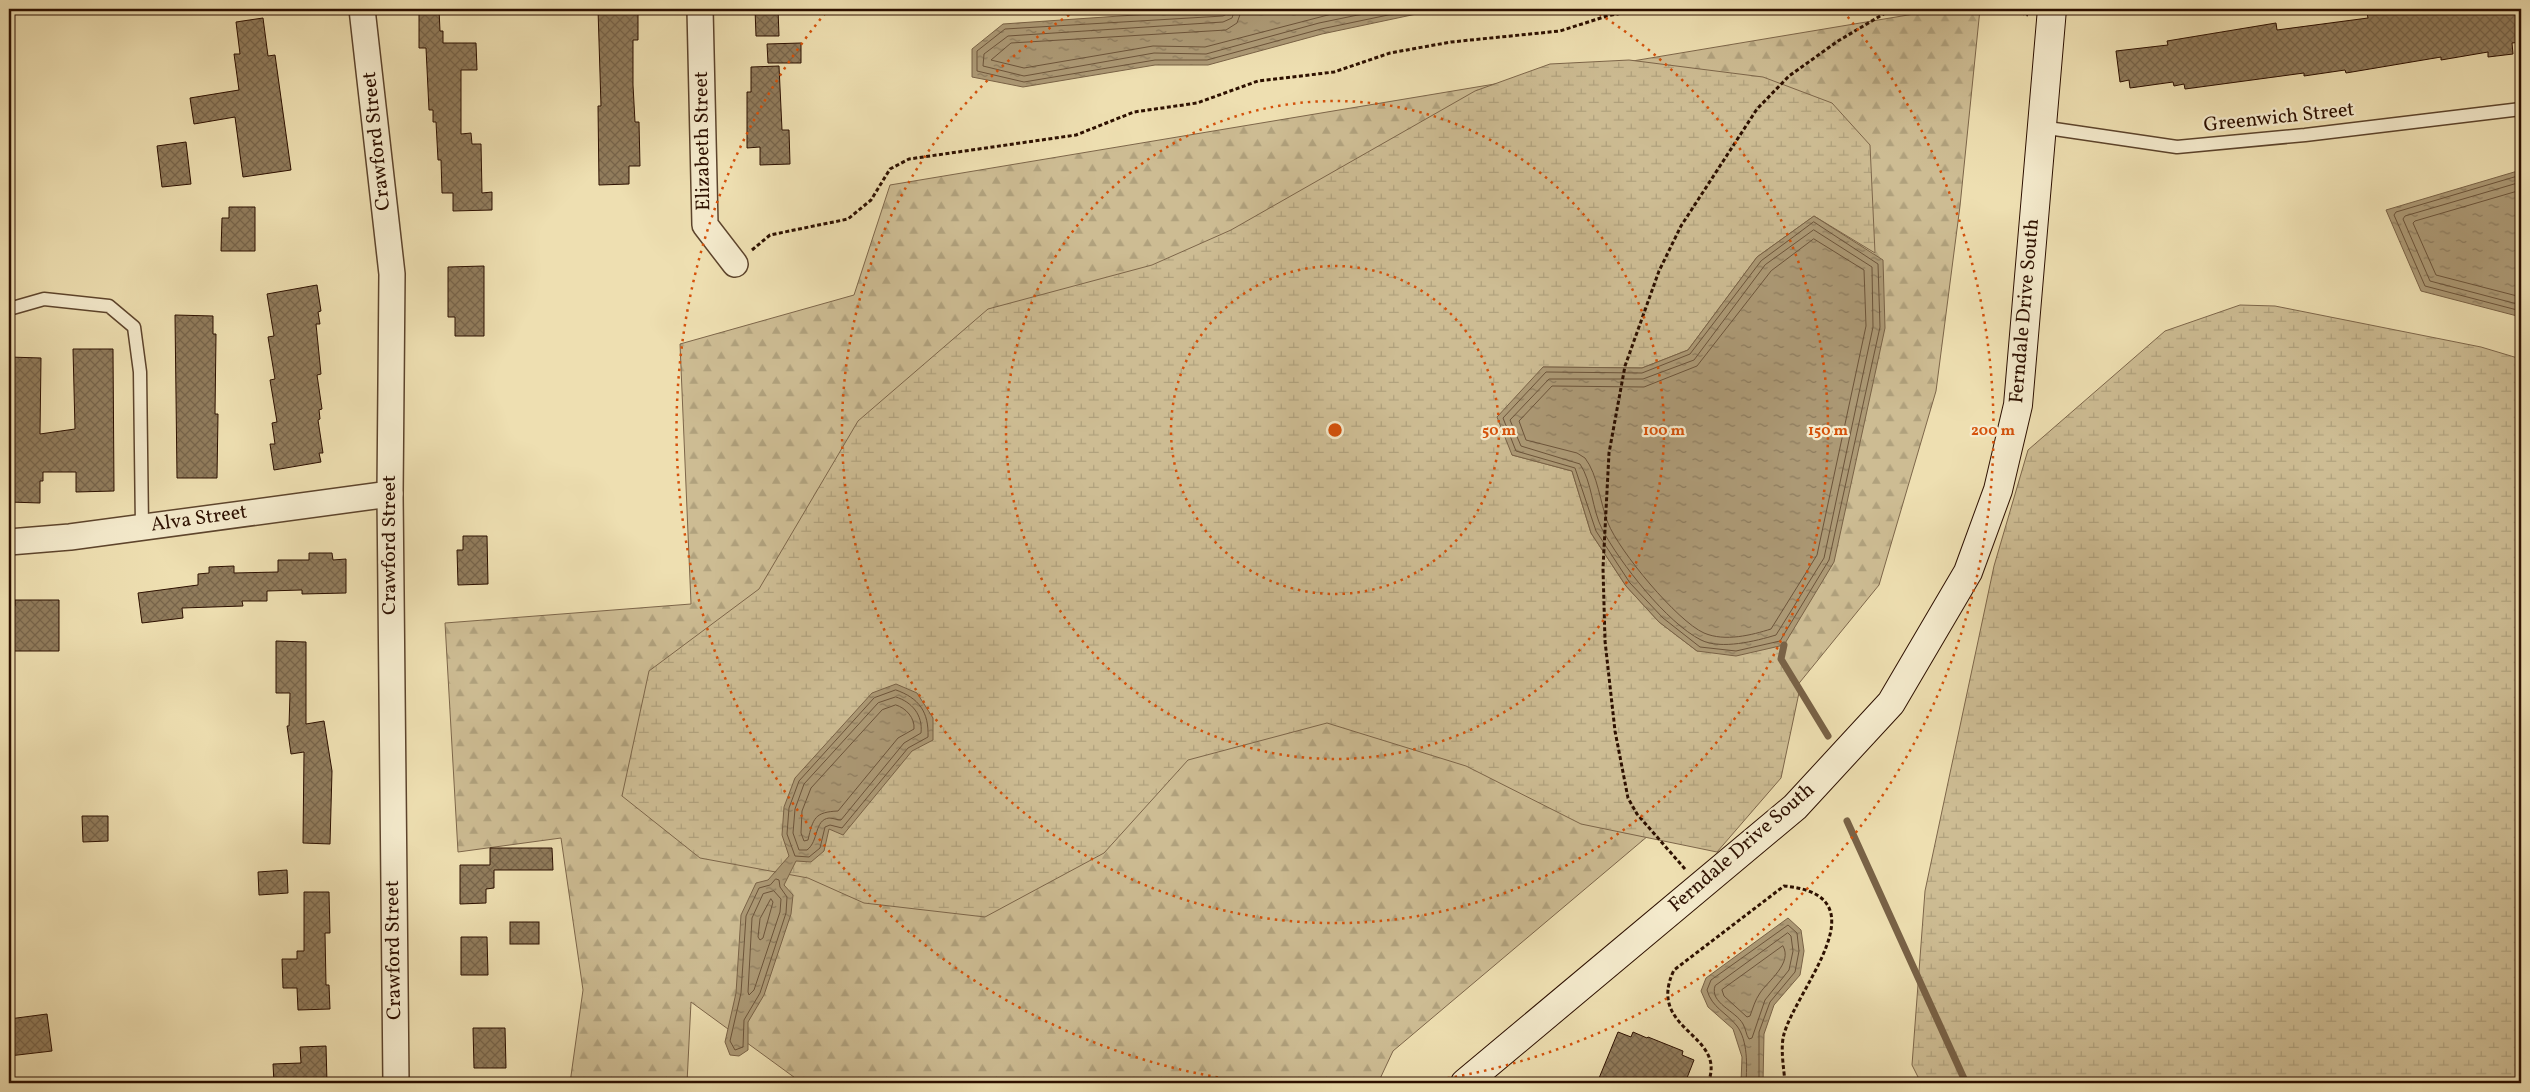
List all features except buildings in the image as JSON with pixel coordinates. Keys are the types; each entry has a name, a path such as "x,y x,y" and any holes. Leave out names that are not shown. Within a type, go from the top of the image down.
{"main road":[{"name":"Ferndale Drive South","path":"1465,1083 1795,807 1891,703 1968,572 1998,490 2018,405 2052,9"}],"street":[{"name":"Crawford Street","path":"362,9 392,274 390,494 396,1083"},
{"name":"Elizabeth Street","path":"700,9 705,225 735,264"},
{"name":"Alva Street","path":"9,542 142,527 390,494"}],"lane":[{"name":"Greenwich Street","path":"2041,127 2177,147 2305,135 2521,109"},
{"path":"9,309 44,300 110,306 134,327 140,372 142,527"}],"path":[{"path":"735,264 770,235 848,218 871,200 890,168 909,159 1076,135 1134,112 1196,103 1258,81 1334,72 1390,53 1451,42 1560,31 1607,16 1643,9"},
{"path":"1700,886 1643,820 1628,798 1615,731 1604,614 1604,510 1609,453 1625,366 1659,271 1681,226 1757,109 1790,76 1838,41 1892,9"},
{"path":"1708,1083 1713,1071 1706,1051 1669,1009 1667,986 1674,970 1784,886 1805,888 1826,901 1834,919 1830,940 1784,1035 1785,1083"}],"green space":[{"path":"1944,9 1980,9 1960,206 1936,391 1879,585 1774,714 1706,787 1393,1051 1378,1083 802,1083 691,1002 687,1083 570,1083 583,990 561,838 458,852 445,623 691,604 680,344 854,295 890,185"},
{"path":"1629,60 1763,77 1832,103 1870,145 1875,253 1814,216 1757,257 1688,350 1642,368 1543,367 1512,455 1572,471 1591,533 1626,586 1659,622 1697,651 1784,645 1781,659 1800,688 1781,778 1717,852 1581,824 1466,766 1327,723 1188,760 1104,853 985,917 864,903 808,878 700,858 622,796 649,671 759,589 858,421 988,309 1152,265 1231,230 1475,91 1550,64"},
{"path":"2240,305 2275,306 2481,347 2521,359 2521,1083 1921,1083 1912,1065 1925,891 1994,566 2028,450 2165,331"}],"water":[{"path":"1235,9 1440,9 1322,34 1208,65 1155,65 1023,87 972,77 972,49 1003,24 1164,13 1236,11"},
{"path":"2521,170 2521,317 2421,291 2386,210"},
{"path":"1814,216 1883,260 1885,328 1834,562 1784,645 1736,656 1697,651 1659,622 1626,586 1591,533 1572,471 1512,455 1497,417 1543,367 1642,368 1688,350 1757,257"},
{"path":"896,684 917,693 933,718 933,740 912,751 843,835 829,829 824,851 811,862 796,861 784,885 793,895 791,914 764,995 748,1022 748,1050 739,1056 730,1055 725,1042 736,993 741,915 756,883 768,880 789,856 782,835 784,807 795,778 872,693"},
{"path":"1788,918 1801,930 1804,951 1800,975 1774,1005 1764,1034 1763,1083 1741,1083 1742,1057 1733,1029 1708,1007 1701,991 1706,978"}],"waterway":[{"path":"1784,645 1781,659 1828,736"},
{"path":"1847,821 1966,1083"}]}
